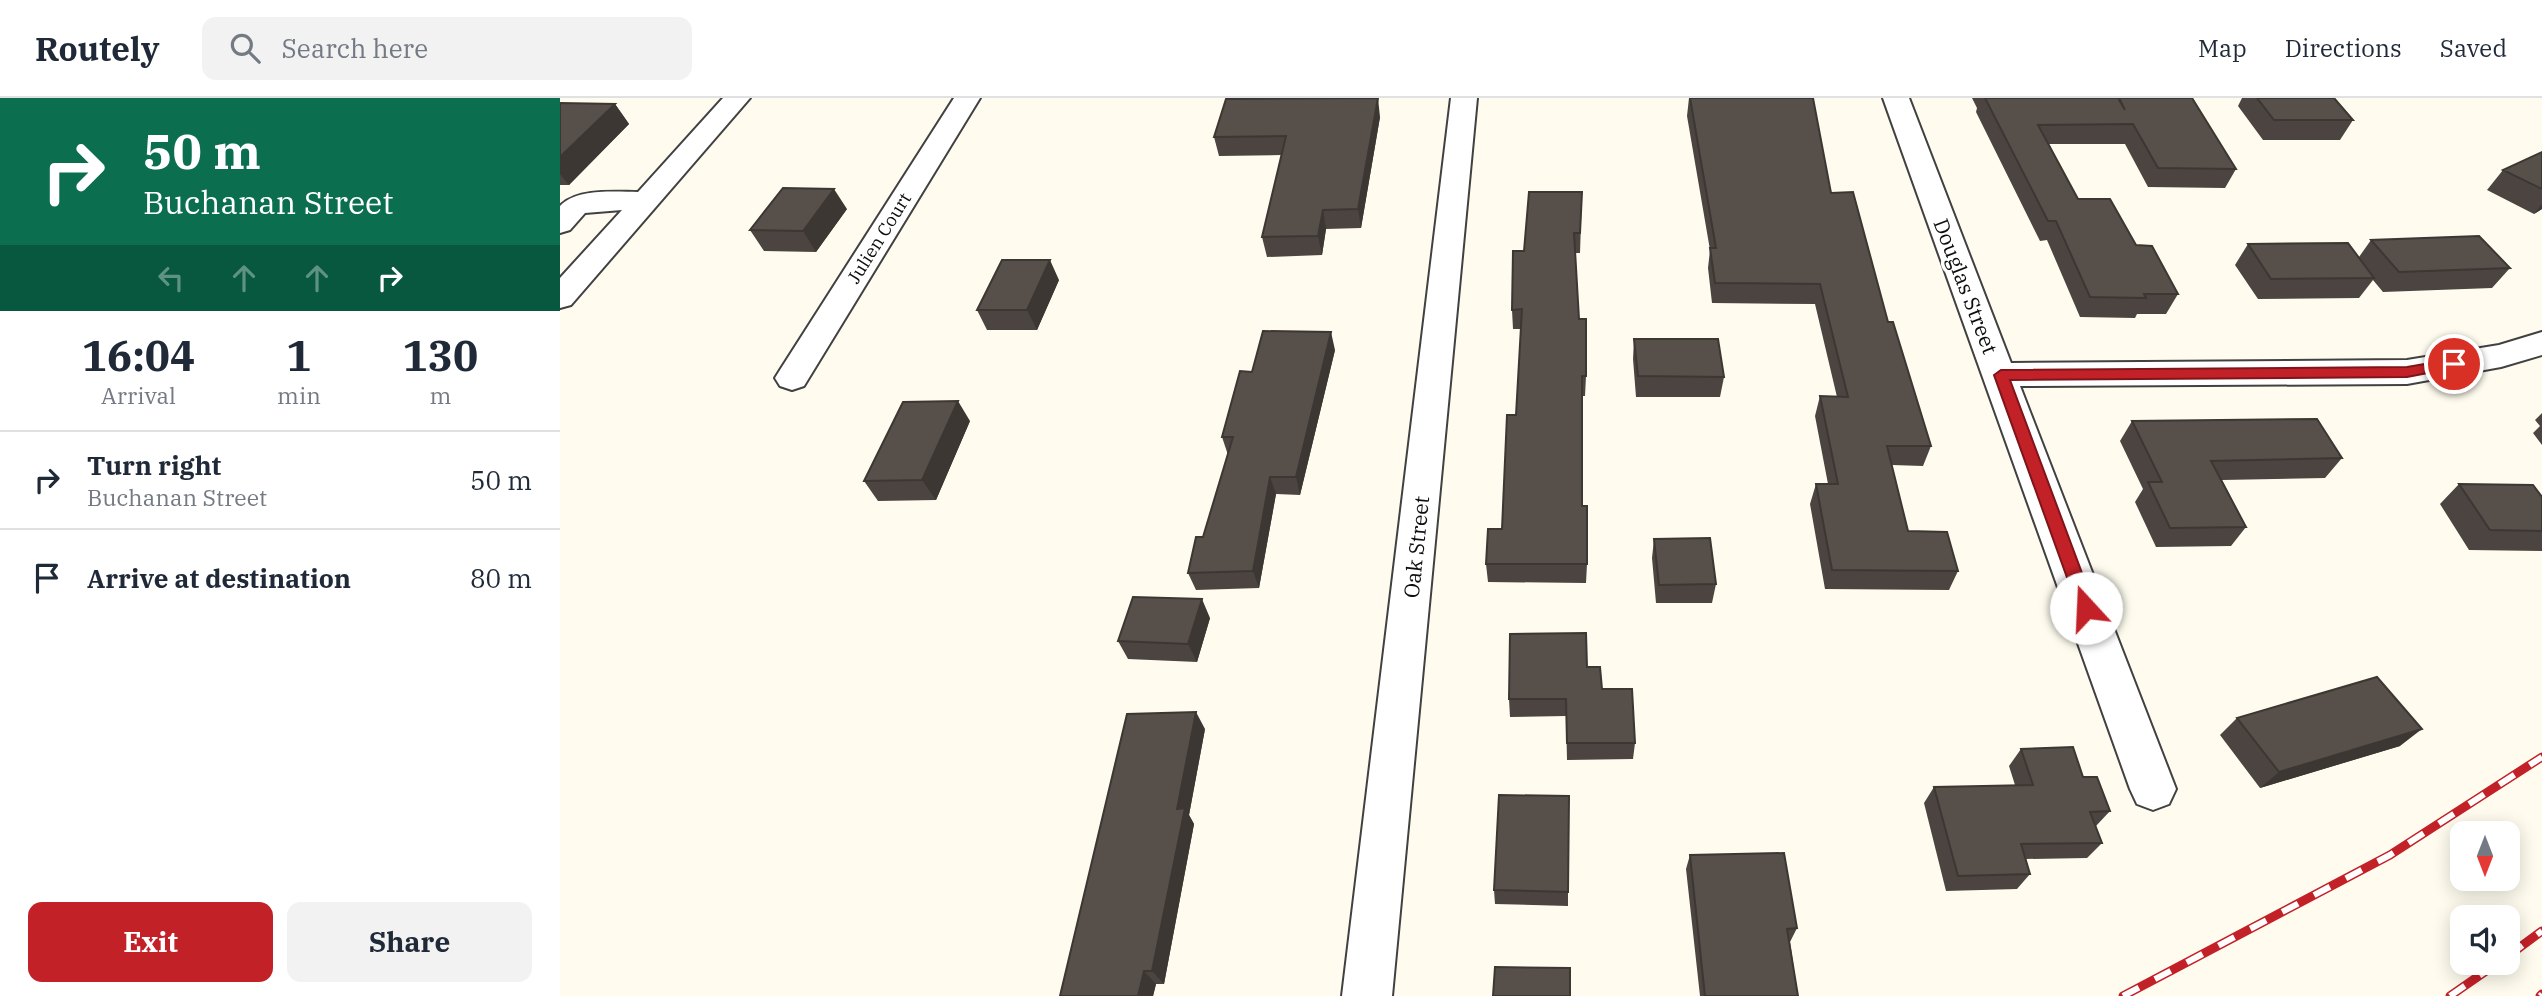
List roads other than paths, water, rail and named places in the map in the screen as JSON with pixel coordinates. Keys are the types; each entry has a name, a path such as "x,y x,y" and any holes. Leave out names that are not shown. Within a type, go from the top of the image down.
{"street":[{"path":"560,298 737,98"},
{"name":"Julien Court","path":"792,378 967,98"},
{"name":"Oak Street","path":"1367,996 1464,98"},
{"name":"Douglas Street","path":"1896,98 2153,789"},
{"path":"560,223 575,207 592,202 647,200"},
{"path":"2001,375 2407,372 2501,356 2542,343"}],"railway":[{"path":"2123,996 2390,855 2542,757"},
{"path":"2520,947 2542,931"},
{"path":"2450,996 2480,975"}]}
